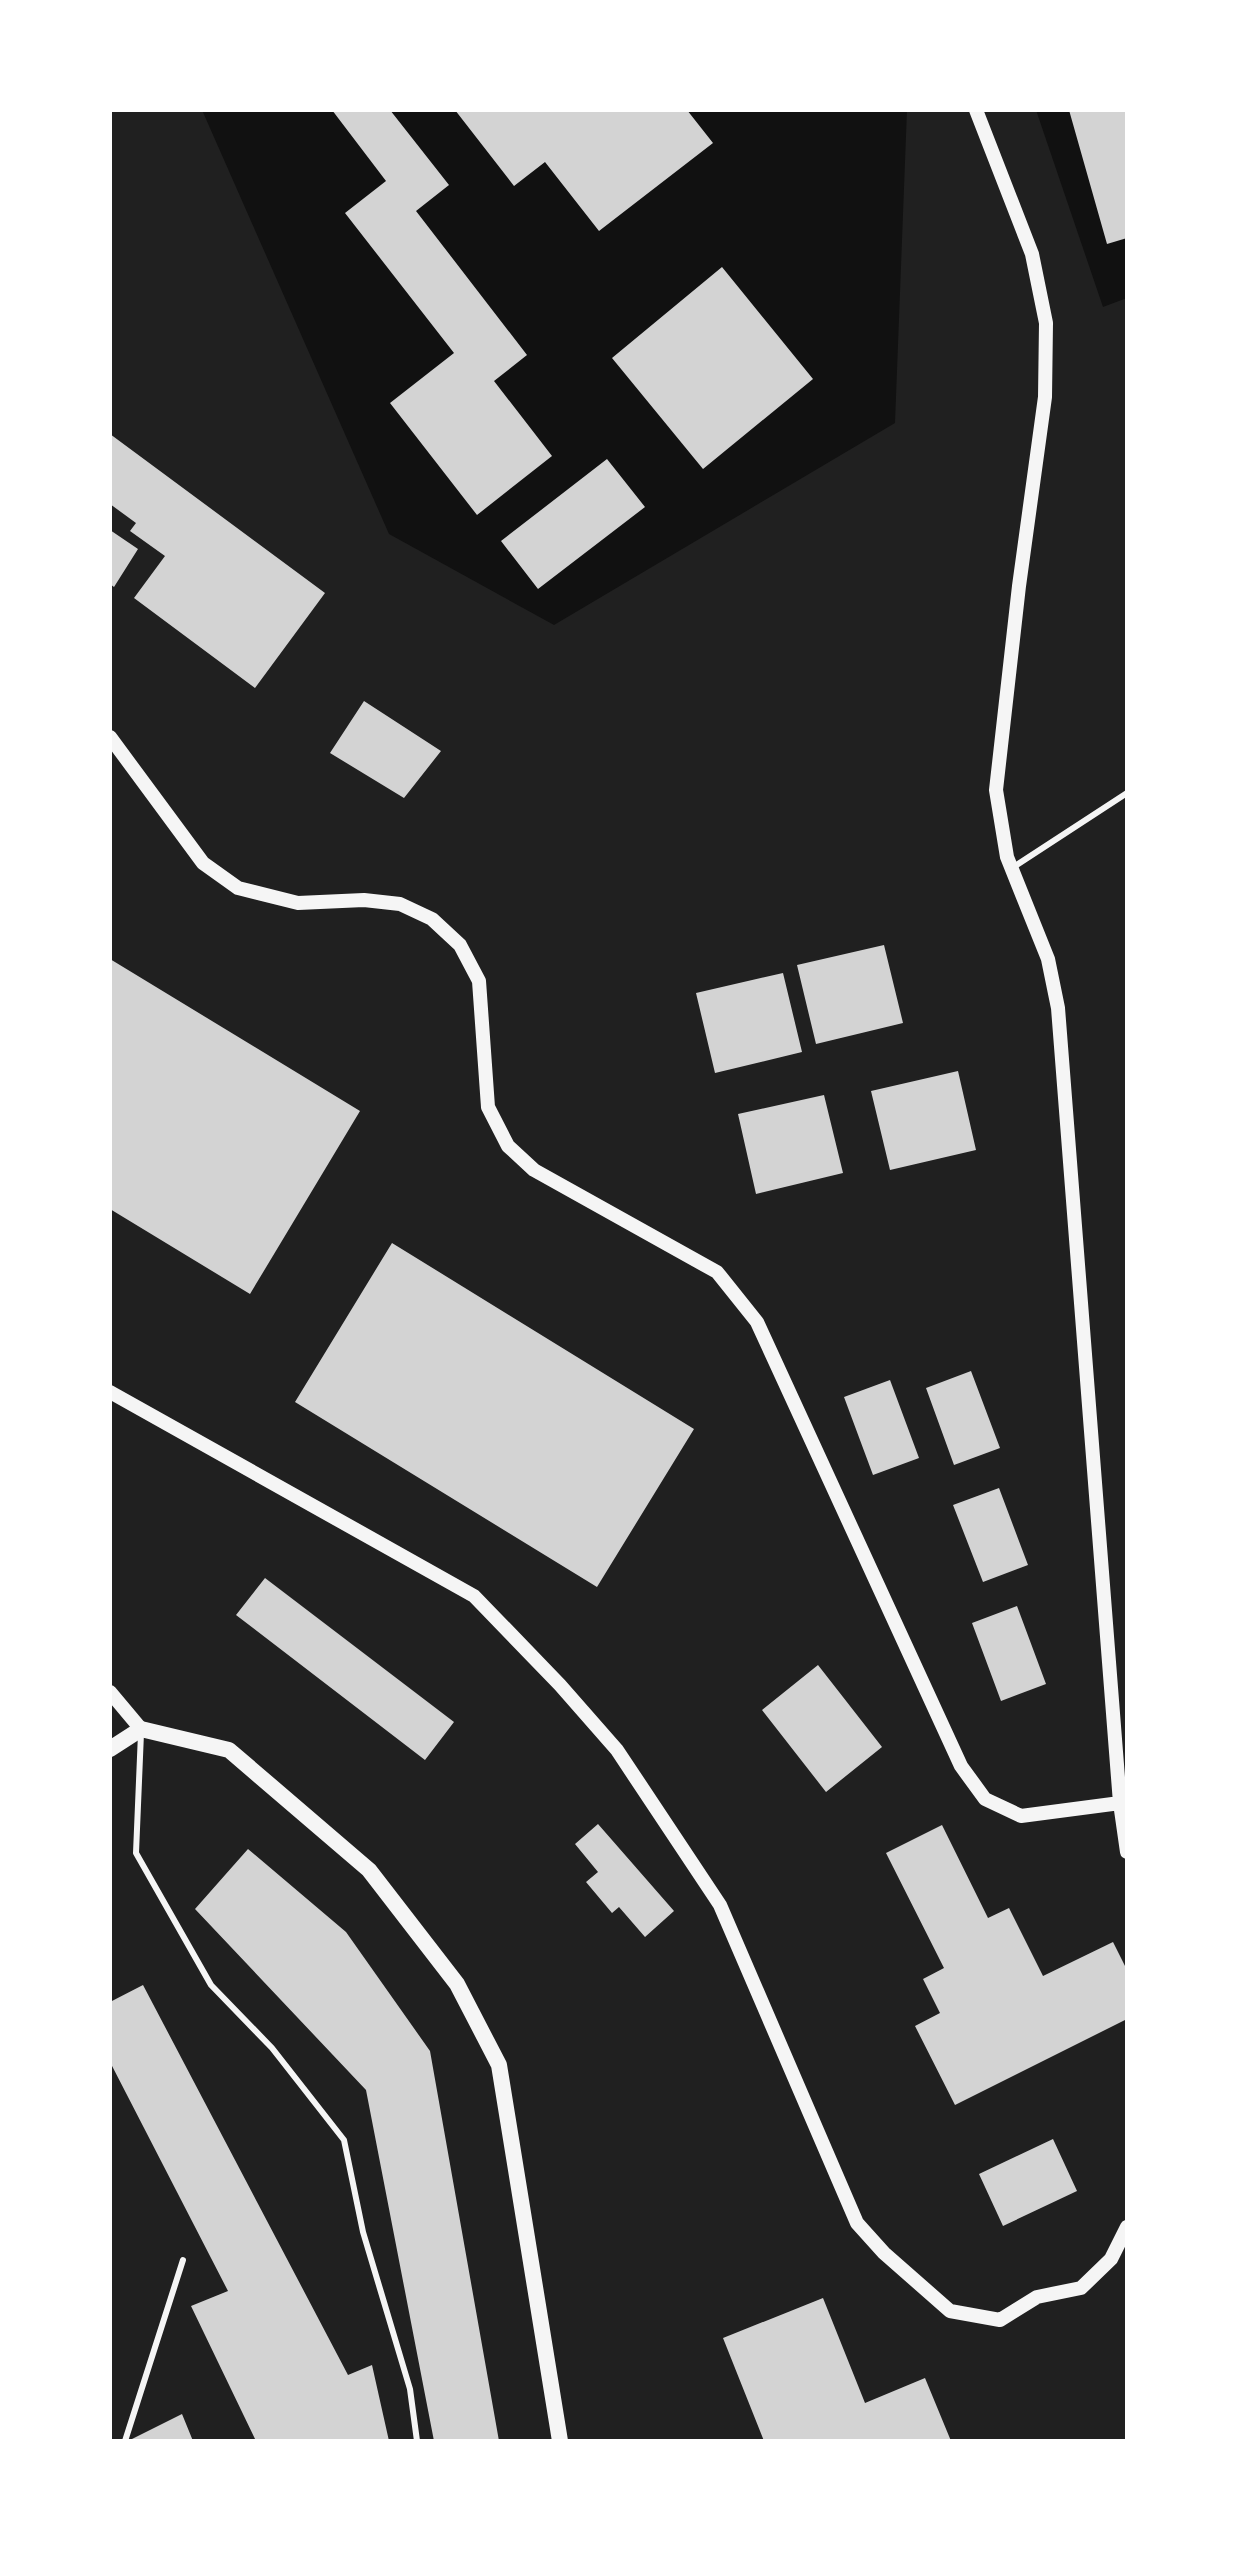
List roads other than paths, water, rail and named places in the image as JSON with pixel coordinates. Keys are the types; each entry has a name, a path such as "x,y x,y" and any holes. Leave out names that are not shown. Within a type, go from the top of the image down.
{"main road":[{"path":"110,1749 141,1729 229,1750 369,1870 457,1984 499,2065 560,2441"}],"street":[{"path":"976,110 1032,254 1046,323 1045,397 1019,586 996,790 1007,857 1048,959 1058,1008 1120,1803 1127,1852"},
{"path":"110,737 203,863 238,888 298,903 364,900 400,904 432,919 460,945 479,981 488,1107 508,1146 534,1170 717,1272 757,1322 961,1766 985,1799 1021,1816 1120,1803"},
{"path":"110,1392 474,1596 560,1685 617,1750 720,1905 857,2223 884,2253 950,2311 1000,2320 1037,2297 1081,2288 1111,2259 1127,2227"},
{"path":"110,1692 141,1729"}],"lane":[{"path":"1012,868 1127,793"},
{"path":"141,1729 136,1853 211,1985 272,2048 344,2140 363,2232 410,2389 417,2441"},
{"path":"125,2441 183,2260"}]}
